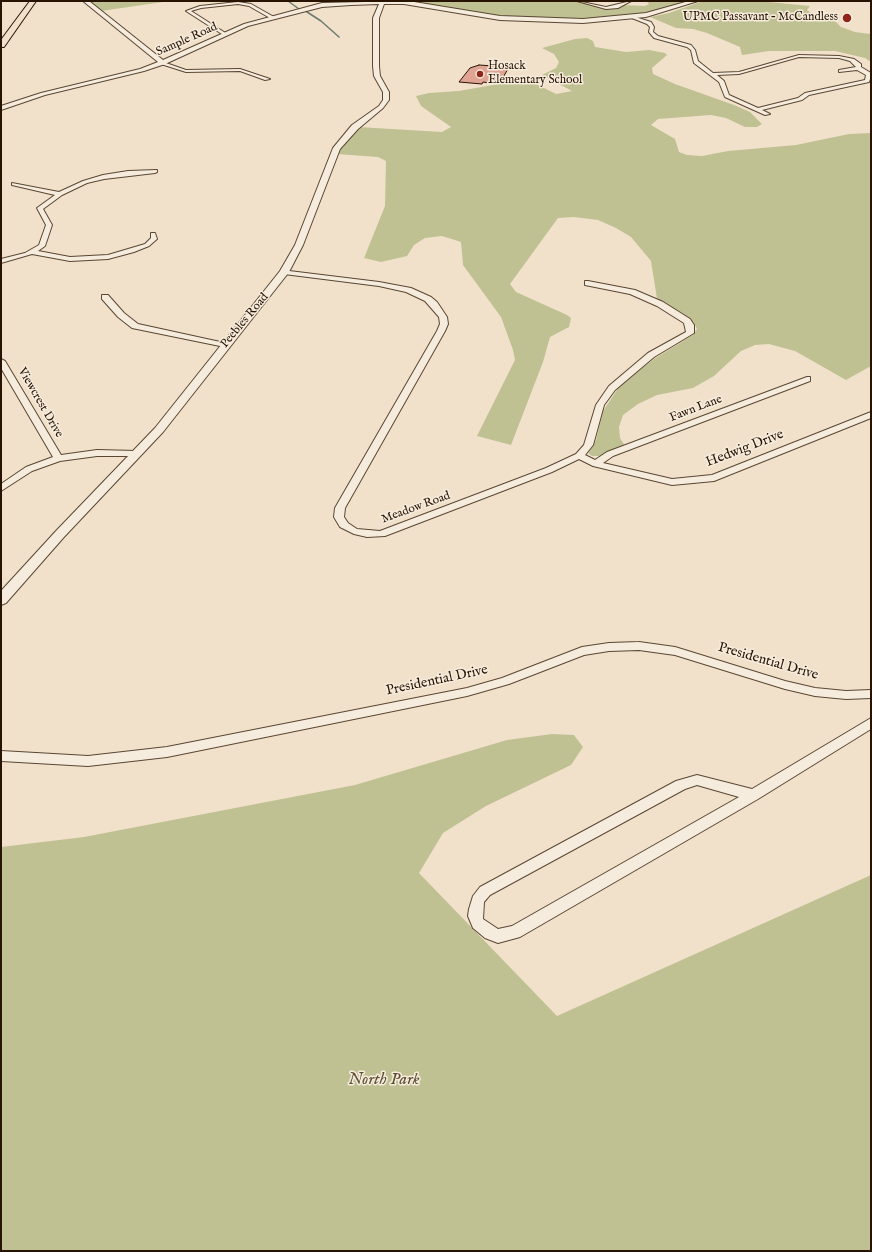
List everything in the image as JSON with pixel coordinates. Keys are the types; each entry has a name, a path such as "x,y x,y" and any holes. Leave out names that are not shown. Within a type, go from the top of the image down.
{"main road":[{"path":"1,46 33,1"}],"street":[{"path":"86,1 163,63 186,71 240,70 267,79"},
{"name":"Sample Road","path":"1,108 43,94 124,76 163,63 246,25 272,17 329,4 383,1 417,3 475,15 533,21 583,21 634,17 659,13 695,1"},
{"name":"Peebles Road","path":"1,600 181,404 225,345 284,272 299,245 337,148 355,127 381,107 386,100 386,92 377,76 376,66 376,18 383,1"},
{"path":"579,1 595,7 606,8 616,7 628,2"},
{"path":"225,35 188,11 200,7 238,2 250,5 272,17"},
{"path":"634,17 650,25 652,28 651,32 656,37 682,43 692,48 696,62 714,74 721,81 727,96 767,114"},
{"path":"714,74 739,73 776,61 806,56 838,57 852,60 859,65 858,68"},
{"path":"758,109 800,99 807,94 862,83 867,81 870,74 858,68 842,71"},
{"path":"1,261 34,252 42,246 49,225 40,208 60,194 85,182 107,176 155,171"},
{"path":"14,184 60,194"},
{"path":"34,252 70,259 108,257 132,251 147,245 154,239 153,234"},
{"name":"Meadow Road","path":"284,272 379,284 408,290 428,299 434,304 443,317 444,324 442,331 340,508 339,513 341,521 348,529 367,534 387,532 549,470 579,456"},
{"path":"579,456 588,445 600,405 612,388 651,355 688,335 691,330 684,318 660,304 632,292 588,283"},
{"path":"105,297 121,315 135,326 164,334 225,345"},
{"name":"Viewcrest Drive","path":"1,360 58,458"},
{"name":"Fawn Lane","path":"596,464 610,454 807,379"},
{"name":"Hedwig Drive","path":"579,456 596,464 672,482 694,481 714,478 871,415"},
{"path":"2,486 29,469 58,458 97,452 136,454"},
{"name":"Presidential Drive","path":"1,756 88,761 119,759 167,752 467,692 505,681 582,651 609,647 639,646 675,651 785,685 814,692 846,695 871,694"},
{"path":"753,795 698,780 681,785 485,891 478,900 476,909 475,916 478,923 490,933 498,936 515,932 753,795 871,723"}],"green space":[{"path":"88,1 170,1 101,11"},
{"path":"412,1 579,1 606,8 622,5 645,6 649,4 647,1 687,1 646,13 581,20 507,18 453,10"},
{"path":"703,1 758,1 810,6 807,10 811,13 836,22 841,27 855,32 871,34 871,62 865,58 835,51 769,51 742,55 740,47 707,33 693,29 676,28 650,17 669,13"},
{"path":"587,38 593,41 595,47 626,52 649,50 665,53 667,55 652,68 653,74 675,84 750,112 762,124 757,127 745,127 726,118 711,115 658,119 651,125 675,139 679,152 687,155 702,156 728,151 796,145 849,134 871,133 871,366 846,380 795,351 769,344 755,345 741,351 714,376 693,388 657,395 638,404 623,415 619,427 620,438 625,446 600,456 592,456 588,453 596,440 603,411 619,387 654,359 693,335 697,329 694,323 682,313 657,299 651,261 631,237 598,220 574,217 558,218 510,284 516,292 567,315 571,318 569,327 550,337 543,362 511,445 477,436 515,360 501,317 463,265 461,242 442,236 425,238 414,245 407,256 381,262 364,258 385,206 386,161 378,157 337,154 358,127 442,132 451,127 421,106 416,96 429,93 459,91 526,79 556,94 572,91 542,75 556,68 559,62 554,54 542,48 575,39"},
{"name":"North Park","path":"552,734 574,735 583,747 571,765 486,806 443,833 419,873 557,1016 871,875 871,1251 1,1251 1,847 84,837 355,785 507,740"}],"building":[{"name":"Hosack Elementary School","path":"479,65 509,67 501,81 490,81 489,83 483,82 482,84 459,82 470,68"}],"waterway":[{"path":"288,1 299,9"},
{"path":"304,10 321,21 339,37"}],"place":[{"name":"UPMC Passavant – McCandless","path":"847,18"},
{"name":"Hosack Elementary School","path":"480,74"}]}
